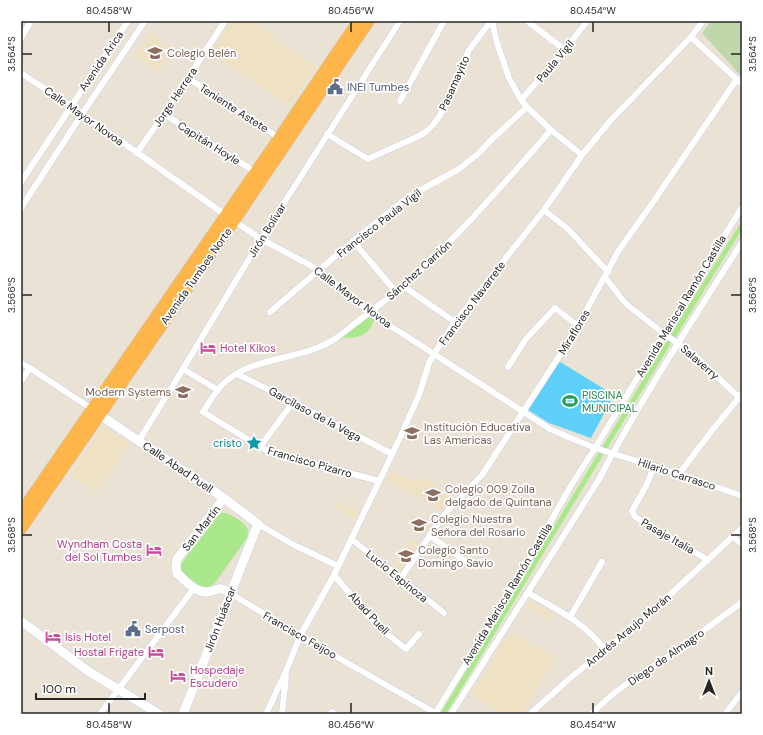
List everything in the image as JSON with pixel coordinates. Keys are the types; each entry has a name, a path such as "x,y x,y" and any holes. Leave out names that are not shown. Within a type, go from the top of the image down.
{"highway":[{"name":"Avenida Tumbes Norte","path":"230,218 255,172 358,21"},
{"name":"Avenida Tumbes Norte","path":"21,529 96,412 369,21"},
{"name":"Avenida Tumbes Norte","path":"21,512 96,412"}],"main road":[{"name":"Calle Abad Puell","path":"96,412 138,442 224,498 258,524"},
{"name":"San Martín","path":"194,588 177,573 177,559 224,498"},
{"name":"Jirón Huáscar","path":"183,714 258,524"},
{"name":"Francisco Feijoo","path":"194,588 207,592 219,588 230,593"},
{"path":"21,621 88,671 159,714"}],"street":[{"path":"21,38 32,21"},
{"name":"Avenida Arica","path":"21,182 128,21"},
{"path":"21,208 145,21"},
{"name":"Jorge Herrera","path":"137,153 225,21"},
{"name":"Jirón Bolívar","path":"138,442 261,239 400,21"},
{"path":"400,101 444,21"},
{"path":"492,21 497,43 509,78 521,100 551,130 582,155"},
{"name":"Pasamayito","path":"328,134 368,159 427,131 439,117 449,99 469,50 492,21"},
{"path":"527,21 565,50"},
{"name":"Paula Vigil","path":"521,100 565,50 587,21"},
{"name":"Francisco Navarrete","path":"266,714 287,669 300,636 334,575 392,454 419,395 429,363 434,354 455,322 544,210 582,155 619,112 691,37 704,21"},
{"path":"691,37 742,84"},
{"name":"Calle Mayor Novoa","path":"21,72 261,239 319,270 375,317 550,429 596,448 613,453"},
{"name":"Teniente Astete","path":"188,78 279,138"},
{"name":"Miraflores","path":"401,578 441,519 482,475 578,326 607,275 619,250 737,78"},
{"name":"Francisco Paula Vigil","path":"270,312 353,241 408,197 459,169 479,153 527,107"},
{"name":"Capitán Hoyle","path":"164,114 255,172"},
{"name":"Sánchez Carrión","path":"203,412 218,390 228,380 237,374 253,366 311,351 325,345 396,292 435,256 487,203 551,130"},
{"name":"Avenida Mariscal Ramón Castilla","path":"436,714 514,585 572,484 596,448 742,207"},
{"name":"Salaverry","path":"544,210 568,229 607,275 625,303 664,334 692,353 741,397"},
{"path":"353,241 396,292"},
{"name":"Avenida Mariscal Ramón Castilla","path":"451,714 598,481 678,343 742,242"},
{"path":"403,286 455,322"},
{"path":"508,366 526,339 555,308 578,326"},
{"name":"Calle Abad Puell","path":"21,363 96,412"},
{"path":"21,381 30,368"},
{"path":"183,369 218,390"},
{"name":"Garcilaso de la Vega","path":"237,374 392,454"},
{"path":"679,474 741,397"},
{"path":"260,447 293,402"},
{"name":"Francisco Pizarro","path":"203,412 260,447 273,453 379,481"},
{"name":"Hilario Carrasco","path":"613,453 742,496"},
{"name":"Pasaje Italia","path":"654,466 647,484 632,511 635,517 708,560"},
{"name":"Calle Abad Puell","path":"258,524 292,544 338,566"},
{"name":"Andrés Araujo Morán","path":"530,714 604,650 632,629 742,528"},
{"path":"430,536 471,565"},
{"path":"733,537 742,544"},
{"name":"Lucio Espinoza","path":"351,539 444,613"},
{"path":"570,617 602,562"},
{"name":"Abad Puell","path":"334,575 377,626 406,649 419,634"},
{"path":"100,714 194,588"},
{"name":"Francisco Feijoo","path":"230,593 300,636 436,714"},
{"path":"528,593 570,617 598,640 604,650"},
{"name":"Diego de Almagro","path":"592,714 598,706 615,693 742,602"},
{"path":"282,714 287,669"},
{"path":"725,714 742,692"},
{"path":"330,714 332,712 335,714"}],"shaded area":[{"path":"229,21 251,21 316,67 290,106 211,53 221,38"},
{"name":"Colegio Belén","path":"150,34 174,51 159,72 135,55"},
{"path":"103,427 130,444 96,493 70,475"},
{"name":"Colegio 009 Zoila delgado de Quintana","path":"390,471 417,482 422,477 454,498 442,511 413,493 385,482"},
{"path":"337,502 360,512 357,520 334,508"},
{"name":"Colegio Nuestra Señora del Rosario","path":"408,517 432,527 430,533 406,523"},
{"name":"Colegio Santo Domingo Savio","path":"412,539 419,544 400,573 392,568"},
{"path":"531,601 554,614 550,621 527,607"},
{"path":"510,632 532,646 540,647 556,657 521,714 503,714 471,694"}],"green space":[{"path":"711,21 742,21 742,77 702,33"},
{"path":"742,221 742,229 675,338 670,335"},
{"path":"370,312 375,317 369,330 361,336 337,338"},
{"path":"669,337 673,340 446,714 440,714"},
{"path":"222,513 232,516 245,525 248,529 247,538 215,583 205,587 197,586 180,573 181,564 219,514"}],"water":[{"name":"PISCINA MUNICIPAL","path":"557,360 614,395 591,438 549,423 525,408"}],"place":[{"name":"Colegio Belén","path":"155,53"},
{"name":"INEI Tumbes","path":"335,87"},
{"name":"Hotel Kikos","path":"208,348"},
{"name":"Modern Systems","path":"183,392"},
{"name":"PISCINA MUNICIPAL","path":"570,401"},
{"name":"Institución Educativa Las Americas","path":"412,433"},
{"name":"cristo","path":"254,443"},
{"name":"Colegio 009 Zoila delgado de Quintana","path":"433,495"},
{"name":"Colegio Nuestra Señora del Rosario","path":"419,525"},
{"name":"Wyndham Costa del Sol Tumbes","path":"154,550"},
{"name":"Colegio Santo Domingo Savio","path":"406,556"},
{"name":"Serpost","path":"133,629"},
{"name":"Isis Hotel","path":"53,637"},
{"name":"Hostal Frigate","path":"156,652"},
{"name":"Hospedaje Escudero","path":"178,676"}]}
